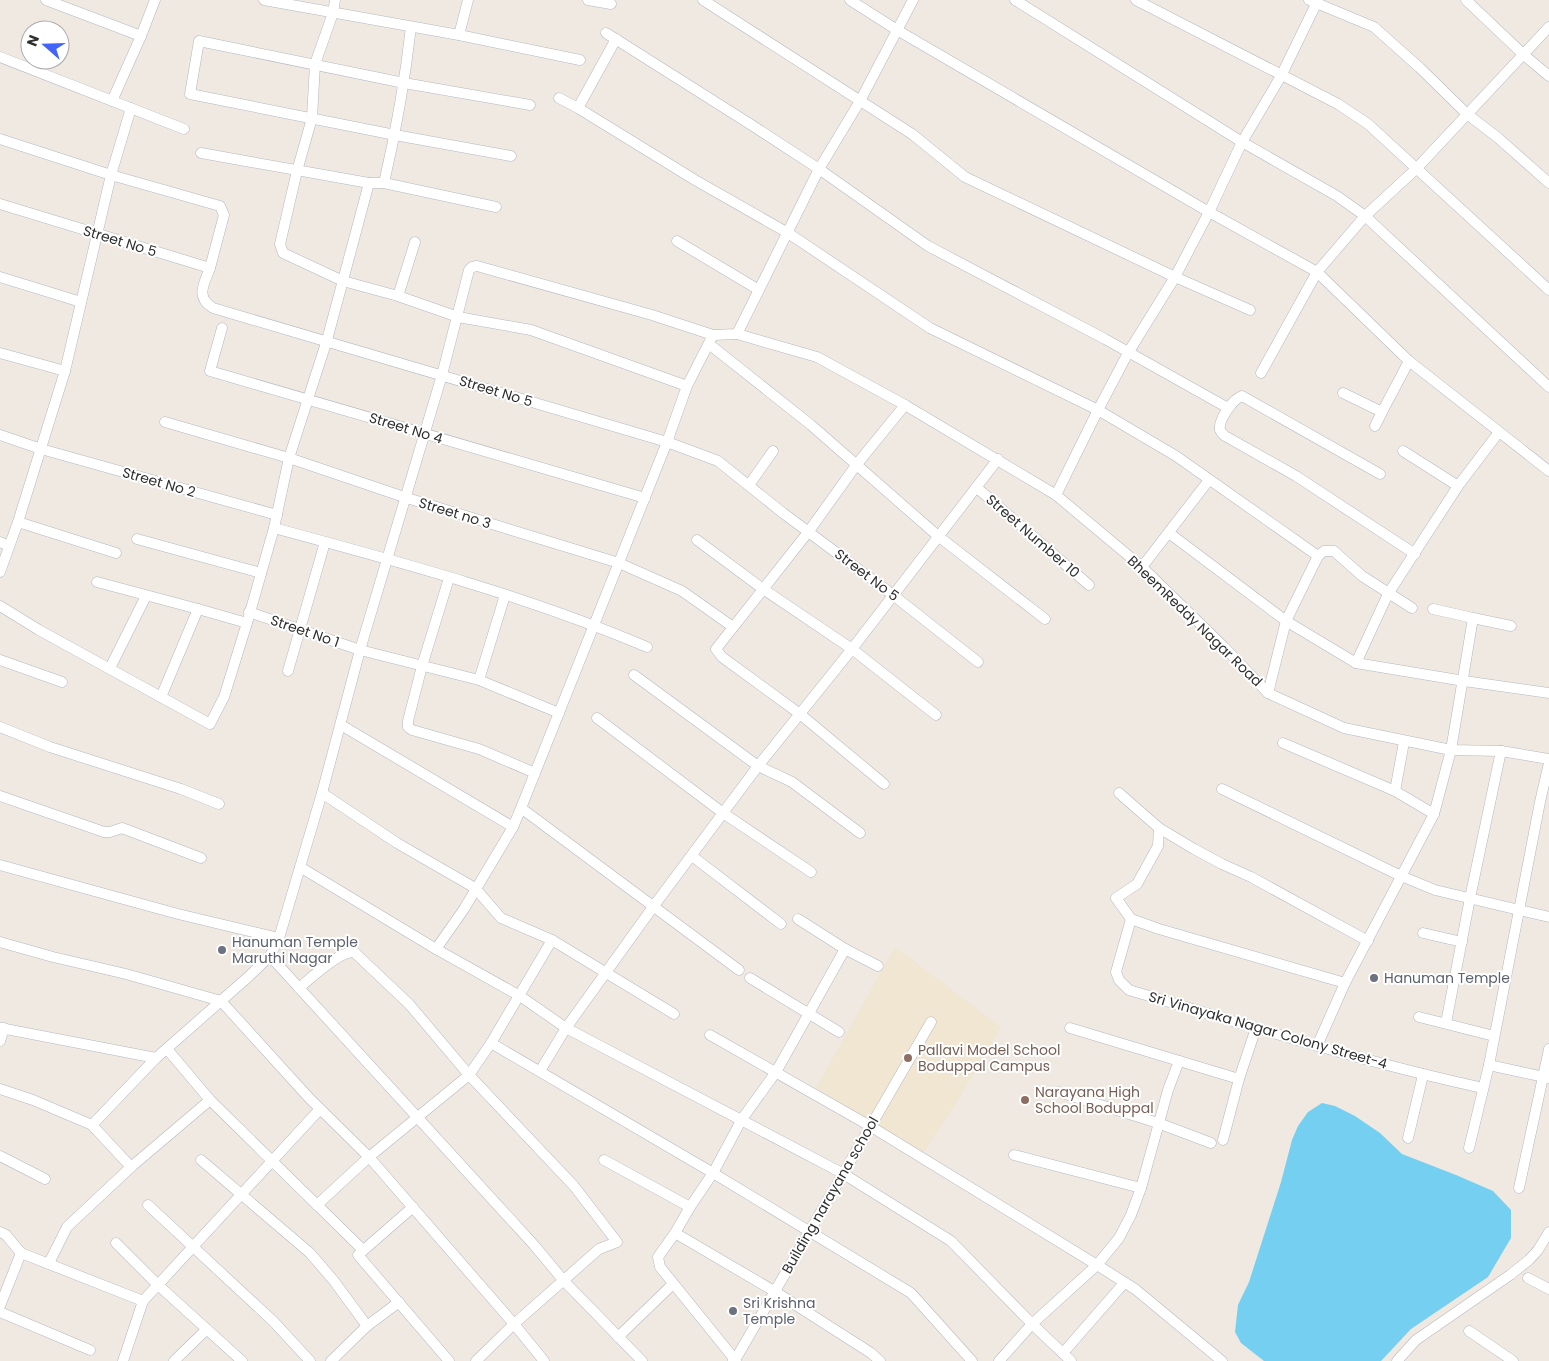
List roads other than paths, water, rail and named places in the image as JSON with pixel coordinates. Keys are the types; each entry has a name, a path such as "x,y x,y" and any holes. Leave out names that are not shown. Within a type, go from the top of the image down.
{"street":[{"path":"46,0 141,36"},
{"path":"112,102 141,36 154,0"},
{"path":"264,0 459,35 580,60"},
{"path":"335,0 316,64 312,118 280,244 283,253 343,281 398,296 458,317 531,330 688,386"},
{"path":"459,35 468,0"},
{"path":"588,0 611,4"},
{"path":"703,0 912,134 965,177 1175,277 1250,310"},
{"path":"850,0 897,30 1209,212 1316,272 1409,361 1549,471"},
{"path":"737,334 819,169 860,101 913,0"},
{"path":"1015,0 1242,142 1337,196 1365,216 1549,387"},
{"path":"1136,0 1338,104 1368,124 1549,290"},
{"path":"1466,0 1524,56 1549,76"},
{"path":"1056,495 1128,353 1175,277 1209,212 1242,142 1281,76 1314,1 1374,27 1467,114 1497,137 1549,183"},
{"path":"384,182 395,135 411,27"},
{"path":"1260,373 1316,272 1365,216 1416,169 1524,56 1549,27"},
{"path":"606,33 819,169 928,246 1228,408"},
{"path":"578,108 616,39"},
{"path":"510,156 190,94 199,41 404,82 530,104"},
{"path":"0,57 112,102 184,128"},
{"path":"559,98 694,180 788,233 930,328 1098,410 1176,456 1318,556"},
{"path":"0,572 5,544 18,522 64,371 111,175 131,108"},
{"path":"0,138 111,175 220,206 224,214 210,268"},
{"path":"201,153 297,171 369,182 384,182 496,207"},
{"path":"0,606 39,630 210,724 224,697 247,623 274,528 289,458 327,340 369,182"},
{"name":"Street No 5","path":"0,204 210,268 201,293 205,303 213,308 327,340 667,442 718,461 978,662"},
{"path":"677,241 759,290"},
{"path":"398,296 415,242"},
{"path":"92,1126 156,1058 270,956 279,938 322,793 360,650 407,498 458,317 469,270 472,267 477,266 652,315 711,340 857,464 938,536 1045,619"},
{"path":"0,277 81,302"},
{"name":"Street No 4","path":"222,328 210,371 645,498"},
{"name":"BheemReddy Nagar Road","path":"711,340 737,334 817,357 905,405 1056,495 1142,567 1268,692 1344,728 1404,742 1451,750 1501,752 1549,759"},
{"path":"436,948 464,909 512,827 521,808 688,386 711,340"},
{"path":"0,353 64,371"},
{"path":"1375,426 1409,361"},
{"path":"1343,393 1382,412"},
{"path":"1380,474 1246,398 1238,397 1228,408 1220,427 1221,432 1225,436 1296,476 1415,554"},
{"path":"884,784 800,714 722,657 716,649 809,531 857,464 905,405"},
{"name":"Street no 3","path":"165,422 289,458 407,498 619,563 682,591 734,627"},
{"path":"1356,663 1388,594 1458,486 1499,432"},
{"name":"Street No 2","path":"0,436 276,515"},
{"path":"749,485 773,451"},
{"path":"1403,451 1458,486"},
{"path":"540,1071 566,1028 758,766 852,649 998,459"},
{"path":"1142,567 1209,480"},
{"name":"Street Number 10","path":"976,487 1089,585"},
{"path":"18,522 116,552"},
{"path":"274,528 388,559 540,606 594,624 647,646"},
{"path":"1169,533 1286,621 1356,663 1464,681 1549,692"},
{"path":"137,539 261,573"},
{"path":"697,540 763,589 852,649 936,715"},
{"path":"288,671 325,542"},
{"path":"1268,692 1286,621 1318,556 1324,551 1334,551 1362,576 1412,608"},
{"path":"449,578 422,666 408,727 412,730 479,750 535,773"},
{"path":"96,582 247,623"},
{"path":"479,680 505,595"},
{"path":"110,668 146,596"},
{"path":"161,697 198,609"},
{"path":"1433,609 1511,626"},
{"name":"Street No 1","path":"249,612 360,650 479,680 559,713"},
{"path":"1317,1046 1345,983 1434,814 1451,750 1473,618"},
{"path":"0,660 62,682"},
{"path":"634,675 758,766 792,782 860,833"},
{"path":"597,718 723,813 811,872"},
{"path":"341,725 512,827"},
{"path":"0,727 50,747 181,789 219,804"},
{"path":"1395,791 1404,742"},
{"path":"1284,743 1395,791 1434,814"},
{"path":"1446,1024 1501,752"},
{"path":"1469,1148 1488,1065 1549,763"},
{"path":"1222,789 1401,876 1435,890 1549,917"},
{"path":"322,793 397,843 475,888 501,918 552,940 674,1014"},
{"path":"1119,793 1159,828 1368,941"},
{"path":"0,796 104,832 122,828 202,858"},
{"path":"521,808 739,970"},
{"path":"1159,828 1158,846 1137,884 1116,898 1131,919 1159,929 1345,983"},
{"path":"692,856 781,924"},
{"path":"0,866 178,914 279,938"},
{"path":"300,867 520,996 566,1028 742,1119 842,1174 951,1241 1032,1324 1072,1361"},
{"path":"798,919 845,949 878,966"},
{"name":"Sri Vinayaka Nagar Colony Street-4","path":"1131,919 1116,972 1124,986 1130,990 1317,1046 1424,1075 1483,1088"},
{"path":"1422,934 1462,942"},
{"path":"317,1206 369,1157 470,1075 520,996 552,940"},
{"path":"0,942 126,974 221,1001 320,1109 369,1157 544,1361"},
{"path":"735,1361 660,1267 658,1257 676,1233 690,1207 713,1173 742,1119 776,1072 845,949"},
{"path":"299,988 340,956 350,951 354,952 409,1004 470,1075 574,1186 617,1242 599,1249 514,1324 476,1361"},
{"path":"270,956 564,1281 642,1361"},
{"path":"750,978 839,1032"},
{"path":"1419,1017 1494,1036"},
{"name":"Building narayana school","path":"735,1361 931,1022"},
{"path":"0,1041 2,1028 156,1058"},
{"path":"1070,1028 1238,1079"},
{"path":"1223,1140 1238,1079 1256,1028"},
{"path":"710,1035 870,1126 1097,1264 1124,1283 1222,1361"},
{"path":"491,1043 713,1173 912,1293 972,1361"},
{"path":"167,1049 210,1100 270,1161 363,1250"},
{"path":"1519,1188 1546,1078 1549,1049"},
{"path":"999,1361 1032,1324 1097,1264 1119,1238 1131,1215 1141,1188 1168,1090 1180,1062"},
{"path":"1488,1065 1546,1078"},
{"path":"1408,1138 1424,1075"},
{"path":"0,1089 33,1100 92,1126 131,1168"},
{"path":"1059,1092 1158,1123 1212,1143"},
{"path":"49,1263 67,1227 131,1168 210,1100"},
{"path":"136,1361 125,1357 143,1301 270,1161 320,1109"},
{"path":"1014,1155 1141,1188"},
{"path":"0,1156 45,1179"},
{"path":"201,1160 310,1253 368,1326"},
{"path":"604,1160 690,1207"},
{"path":"148,1205 273,1321 310,1361"},
{"path":"413,1207 358,1255 449,1361"},
{"path":"0,1232 6,1235 21,1253 143,1301"},
{"path":"1398,1361 1416,1340 1529,1260 1538,1250 1549,1232"},
{"path":"676,1233 774,1291 871,1353 880,1361"},
{"path":"116,1243 158,1285 242,1361"},
{"path":"0,1306 21,1253"},
{"path":"1528,1278 1549,1289"},
{"path":"1063,1353 1124,1283"},
{"path":"618,1337 673,1284"},
{"path":"331,1361 368,1326 399,1302"},
{"path":"0,1312 90,1350"},
{"path":"174,1361 207,1329"},
{"path":"1470,1331 1513,1361"}],"water":[{"path":"1322,1103 1335,1106 1355,1116 1380,1133 1402,1154 1493,1191 1511,1210 1511,1238 1488,1277 1411,1329 1381,1361 1264,1361 1241,1343 1235,1332 1238,1305 1249,1282 1281,1182 1292,1140 1298,1126 1308,1112"}],"place":[{"name":"Hanuman Temple Maruthi Nagar","path":"222,950"},
{"name":"Hanuman Temple","path":"1374,978"},
{"name":"Pallavi Model School Boduppal Campus","path":"908,1058"},
{"name":"Narayana High School Boduppal","path":"1025,1100"},
{"name":"Sri Krishna Temple","path":"733,1311"}]}
